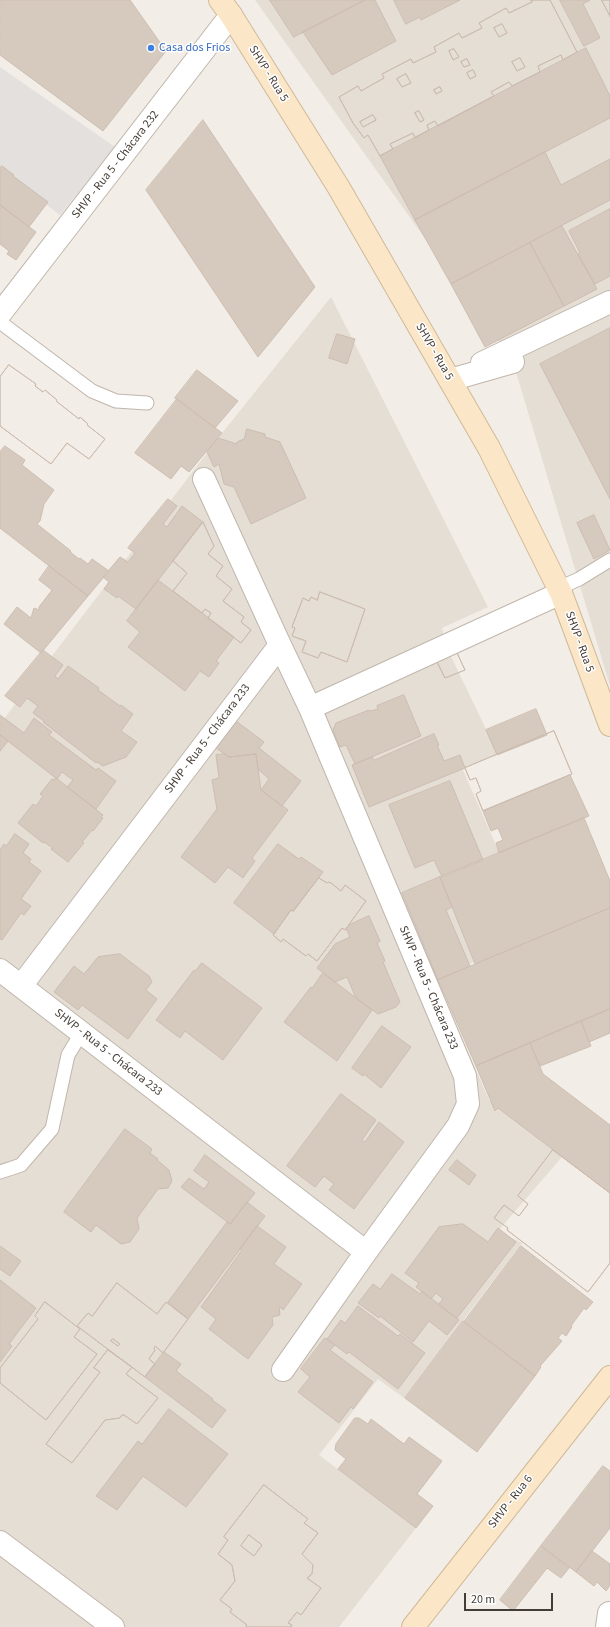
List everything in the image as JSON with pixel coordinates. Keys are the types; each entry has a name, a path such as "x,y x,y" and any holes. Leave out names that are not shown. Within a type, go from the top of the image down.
{"street":[{"name":"SHVP - Rua 5 - Chácara 232","path":"0,314 225,8"},
{"name":"SHVP - Rua 5","path":"225,8 339,188 489,448 560,591 610,725"},
{"path":"450,380 513,362 482,363 610,302"},
{"name":"SHVP - Rua 5 - Chácara 233","path":"204,479 310,708 464,1076 468,1104 458,1126 282,1370"},
{"path":"310,708 560,591"},
{"name":"SHVP - Rua 5 - Chácara 233","path":"22,986 280,645"},
{"name":"SHVP - Rua 5 - Chácara 233","path":"0,970 366,1252"},
{"name":"SHVP - Rua 6","path":"413,1627 610,1377"},
{"path":"0,1542 113,1627"}],"lane":[{"path":"0,322 92,391 116,401 147,403"},
{"path":"560,591 610,560"},
{"path":"0,1172 21,1164 52,1129 68,1055 82,1032"}],"shaded area":[{"path":"255,0 610,0 610,686 513,362"},
{"path":"0,67 115,147 60,215 0,169"},
{"path":"331,297 488,607 442,628 446,646 498,754 462,768 499,852 440,875 474,962 437,980 489,1100 562,1157 498,1231 522,1243 404,1398 378,1379 319,1455 416,1528 339,1627 0,1627 0,724 223,432"}],"building":[{"path":"0,0 130,0 166,51 103,131 0,55"},
{"path":"270,0 365,0 294,37"},
{"path":"365,0 375,0 396,41 332,75 303,32"},
{"path":"394,0 460,0 421,20 420,17 406,24"},
{"path":"531,0 550,0 577,52 563,60 561,55 538,66 540,72 512,86 509,82 491,92 494,96 438,126 435,121 427,125 429,130 415,138 413,133 390,144 393,149 380,156 368,135 364,138 353,123 339,97 358,86 361,91 384,78 382,74 411,59 413,63 436,52 434,47 459,33 462,38 482,28 479,23 506,8 509,13 532,2","holes":["502,24 507,33 499,37 494,28","454,49 459,57 453,60 449,51","520,58 525,67 517,71 512,62","467,59 470,65 464,67 461,62","473,70 476,76 470,79 467,73","406,74 411,83 402,87 397,79","440,87 442,91 436,94 434,90","419,111 424,120 420,122 415,113","373,115 376,120 363,127 360,122"]},
{"path":"531,0 550,0 577,52 563,60 561,55 538,66 540,72 512,86 509,82 491,92 494,96 438,126 435,121 427,125 429,130 415,138 413,133 390,144 393,149 380,156 368,135 364,138 353,123 339,97 358,86 361,91 384,78 382,74 411,59 413,63 436,52 434,47 459,33 462,38 482,28 479,23 506,8 509,13 532,2","holes":["502,24 507,33 499,37 494,28","454,49 459,57 453,60 449,51","520,58 525,67 517,71 512,62","467,59 470,65 464,67 461,62","473,70 476,76 470,79 467,73","406,74 411,83 402,87 397,79","440,87 442,91 436,94 434,90","419,111 424,120 420,122 415,113","373,115 376,120 363,127 360,122"]},
{"path":"560,0 590,0 583,4 600,38 584,46"},
{"path":"602,0 610,0 610,16"},
{"path":"602,0 610,0 610,16"},
{"path":"586,48 610,96 610,118 415,220 380,156"},
{"path":"203,120 315,287 258,357 146,190"},
{"path":"545,152 561,185 610,159 610,200 451,284 415,220"},
{"path":"2,166 48,202 29,227 0,205 0,169"},
{"path":"0,205 36,232 16,260 7,254 9,251 0,244"},
{"path":"610,209 610,276 595,284 578,254 580,253 569,231"},
{"path":"562,226 597,289 564,306 530,243"},
{"path":"530,243 564,306 485,347 451,284"},
{"path":"610,328 610,499 540,364"},
{"path":"337,334 355,339 347,364 329,358"},
{"path":"9,365 36,384 35,386 43,392 45,390 57,400 56,401 79,419 80,417 88,424 87,425 105,439 89,459 67,443 51,464 0,426 0,377"},
{"path":"9,365 36,384 35,386 43,392 45,390 57,400 56,401 79,419 80,417 88,424 87,425 105,439 89,459 67,443 51,464 0,426 0,377"},
{"path":"197,370 238,401 215,428 175,398"},
{"path":"177,399 222,433 189,472 181,466 171,479 135,453"},
{"path":"247,429 265,434 265,437 280,442 306,498 251,524 234,487 224,484 219,464 214,467 207,452 218,438 237,444 237,442 244,439"},
{"path":"5,446 25,460 22,465 54,490 44,504 40,521 37,524 79,559 80,558 88,564 92,559 109,571 88,596 0,528 0,452"},
{"path":"168,499 177,506 163,524 167,527 182,506 203,522 136,609 118,596 117,598 104,589 109,582 103,577 120,557 128,562 135,553 128,548"},
{"path":"594,515 610,550 594,559 577,523"},
{"path":"203,522 214,546 208,554 223,566 216,576 232,589 223,601 244,617 241,622 251,630 241,643 208,618 211,613 205,609 202,613 173,591 187,573 173,561"},
{"path":"203,522 214,546 208,554 223,566 216,576 232,589 223,601 244,617 241,622 251,630 241,643 208,618 211,613 205,609 202,613 173,591 187,573 173,561"},
{"path":"49,566 88,596 41,653 4,624 17,607 31,618 34,608 39,610 39,607 52,590 39,580"},
{"path":"158,580 234,637 216,661 219,663 209,677 200,671 185,691 128,647 140,632 127,621"},
{"path":"320,592 365,609 347,662 321,652 318,658 302,652 306,641 292,636 295,628 292,627 303,598 309,601 311,597 317,600"},
{"path":"320,592 365,609 347,662 321,652 318,658 302,652 306,641 292,636 295,628 292,627 303,598 309,601 311,597 317,600"},
{"path":"452,642 465,670 445,678 432,652"},
{"path":"452,642 465,670 445,678 432,652"},
{"path":"43,650 63,665 55,676 58,679 68,666 99,688 98,690 133,714 121,731 137,742 126,757 103,766 97,762 96,763 33,713 38,706 27,698 20,707 5,696"},
{"path":"404,695 421,736 355,764 346,745 340,747 333,730 336,723 369,710 378,709 377,706"},
{"path":"536,709 547,735 497,755 486,730"},
{"path":"0,715 24,733 34,718 52,732 49,735 96,770 98,768 116,781 96,809 67,787 73,780 62,772 57,779 0,735"},
{"path":"236,721 264,742 259,748 301,781 282,806 261,790 269,779 258,769 256,754 229,757 216,748"},
{"path":"554,731 572,774 483,811 476,794 481,791 476,778 470,780 465,768"},
{"path":"554,731 572,774 483,811 476,794 481,791 476,778 470,780 465,768"},
{"path":"434,734 444,761 460,755 465,768 369,807 352,765 372,757 374,760"},
{"path":"0,735 8,741 0,751"},
{"path":"224,754 229,757 256,754 261,790 288,810 252,858 255,861 243,878 228,867 215,883 181,857 217,809 212,780 219,778 216,755"},
{"path":"570,775 589,816 499,853 496,843 503,840 498,828 491,831 483,811"},
{"path":"56,778 103,815 101,817 103,818 82,842 84,843 68,862 51,849 53,848 44,842 43,843 18,823 33,804 36,806 43,796 40,794 52,779 54,780"},
{"path":"450,781 483,860 442,877 434,860 415,868 389,805"},
{"path":"584,818 610,881 610,908 475,964 440,877"},
{"path":"15,834 29,844 23,853 31,859 29,862 41,871 21,899 31,906 24,915 21,913 2,940 0,939 0,850 4,844 6,846"},
{"path":"278,844 299,859 301,857 323,872 293,911 291,910 274,934 234,903"},
{"path":"440,877 452,907 446,910 470,966 438,980 402,893"},
{"path":"319,878 327,883 331,883 341,891 345,885 366,901 345,930 342,928 317,961 308,954 306,956 283,939 281,942 273,935 291,910 293,911"},
{"path":"319,878 327,883 331,883 341,891 345,885 366,901 345,930 342,928 317,961 308,954 306,956 283,939 281,942 273,935 291,910 293,911"},
{"path":"610,908 610,1009 476,1066 438,980"},
{"path":"369,916 380,941 377,943 385,961 383,962 400,1002 396,1007 378,1014 356,998 347,977 335,982 317,968 335,944 350,937 346,928 349,925"},
{"path":"120,954 149,976 152,982 146,990 157,999 128,1039 82,1005 78,1010 54,992 74,966 84,974 98,957"},
{"path":"202,963 262,1008 223,1060 185,1031 180,1038 156,1020 194,970 195,971"},
{"path":"323,973 372,1010 337,1061 284,1022"},
{"path":"610,1009 610,1033 589,1042 581,1021"},
{"path":"581,1021 591,1046 540,1066 530,1043"},
{"path":"382,1026 411,1047 381,1088 364,1074 363,1076 352,1068"},
{"path":"530,1043 543,1074 610,1125 610,1193 498,1108 495,1111 476,1066"},
{"path":"341,1094 376,1120 362,1140 365,1142 379,1122 404,1142 354,1209 329,1190 334,1184 324,1176 315,1187 287,1166"},
{"path":"125,1129 152,1149 150,1153 169,1170 172,1181 168,1188 158,1189 137,1218 139,1229 130,1242 121,1244 96,1225 91,1232 64,1212"},
{"path":"553,1150 610,1193 610,1263 588,1292 507,1230 508,1228 494,1218 504,1205 519,1216 528,1204 518,1196"},
{"path":"553,1150 610,1193 610,1263 588,1292 507,1230 508,1228 494,1218 504,1205 519,1216 528,1204 518,1196"},
{"path":"205,1155 255,1193 230,1224 181,1187 189,1178 204,1189 209,1182 194,1171"},
{"path":"457,1160 476,1175 469,1185 449,1170"},
{"path":"247,1202 265,1216 188,1319 168,1302 227,1222 230,1224"},
{"path":"463,1224 488,1242 498,1228 516,1242 457,1318 438,1305 443,1299 436,1293 431,1299 416,1287 419,1283 405,1273 439,1227"},
{"path":"257,1226 286,1247 274,1264 302,1284 283,1310 279,1306 280,1315 272,1317 273,1325 248,1359 209,1329 216,1319 201,1307 242,1250 240,1249"},
{"path":"0,1246 21,1261 10,1276 0,1269"},
{"path":"521,1246 593,1302 586,1310 584,1308 571,1326 572,1327 566,1336 562,1333 558,1338 562,1341 540,1366 541,1367 535,1376 464,1322"},
{"path":"392,1274 420,1294 422,1291 459,1320 447,1335 429,1321 413,1342 380,1316 379,1318 358,1303 373,1284 380,1289"},
{"path":"0,1280 36,1308 9,1344 12,1346 0,1362"},
{"path":"117,1283 157,1314 166,1302 188,1319 163,1353 155,1346 155,1350 149,1359 155,1364 145,1377 77,1326 88,1313 92,1316","holes":["113,1339 120,1344 118,1346 111,1341"]},
{"path":"117,1283 157,1314 166,1302 188,1319 163,1353 155,1346 155,1350 149,1359 155,1364 145,1377 77,1326 88,1313 92,1316","holes":["113,1339 120,1344 118,1346 111,1341"]},
{"path":"45,1302 80,1329 74,1337 97,1354 46,1420 0,1383 0,1368 38,1319 35,1316"},
{"path":"45,1302 80,1329 74,1337 97,1354 46,1420 0,1383 0,1368 38,1319 35,1316"},
{"path":"358,1306 398,1336 400,1334 425,1353 398,1389 349,1352 347,1354 327,1339 341,1320 345,1323"},
{"path":"463,1321 535,1376 477,1452 405,1398"},
{"path":"325,1338 335,1345 330,1350 373,1382 353,1409 351,1407 339,1423 298,1392 310,1377 301,1369"},
{"path":"108,1350 132,1367 126,1374 158,1398 137,1424 124,1415 120,1418 105,1420 72,1463 46,1444 100,1372 94,1368"},
{"path":"108,1350 132,1367 126,1374 158,1398 137,1424 124,1415 120,1418 105,1420 72,1463 46,1444 100,1372 94,1368"},
{"path":"164,1352 181,1364 176,1371 226,1410 212,1428 145,1377"},
{"path":"169,1409 228,1454 186,1507 143,1476 117,1510 96,1496 138,1441 142,1444"},
{"path":"355,1418 359,1418 368,1424 371,1419 404,1444 409,1437 442,1461 417,1494 433,1506 416,1528 338,1469 346,1459 335,1450 336,1444"},
{"path":"603,1466 610,1471 610,1528 576,1572 541,1546"},
{"path":"264,1485 308,1519 304,1523 318,1533 302,1554 313,1565 312,1574 307,1578 321,1588 301,1615 297,1612 288,1623 292,1625 291,1627 245,1627 247,1625 230,1612 232,1609 220,1600 235,1581 232,1565 218,1554 228,1540 224,1537","holes":["249,1535 262,1545 254,1556 241,1546"]},
{"path":"264,1485 308,1519 304,1523 318,1533 302,1554 313,1565 312,1574 307,1578 321,1588 301,1615 297,1612 288,1623 292,1625 291,1627 245,1627 247,1625 230,1612 232,1609 220,1600 235,1581 232,1565 218,1554 228,1540 224,1537","holes":["249,1535 262,1545 254,1556 241,1546"]},
{"path":"541,1546 569,1568 561,1578 547,1568 513,1611 500,1600"},
{"path":"592,1551 610,1564 610,1585 606,1591 597,1582 594,1586 576,1572"}],"place":[{"name":"Casa dos Frios","path":"151,48"}]}
